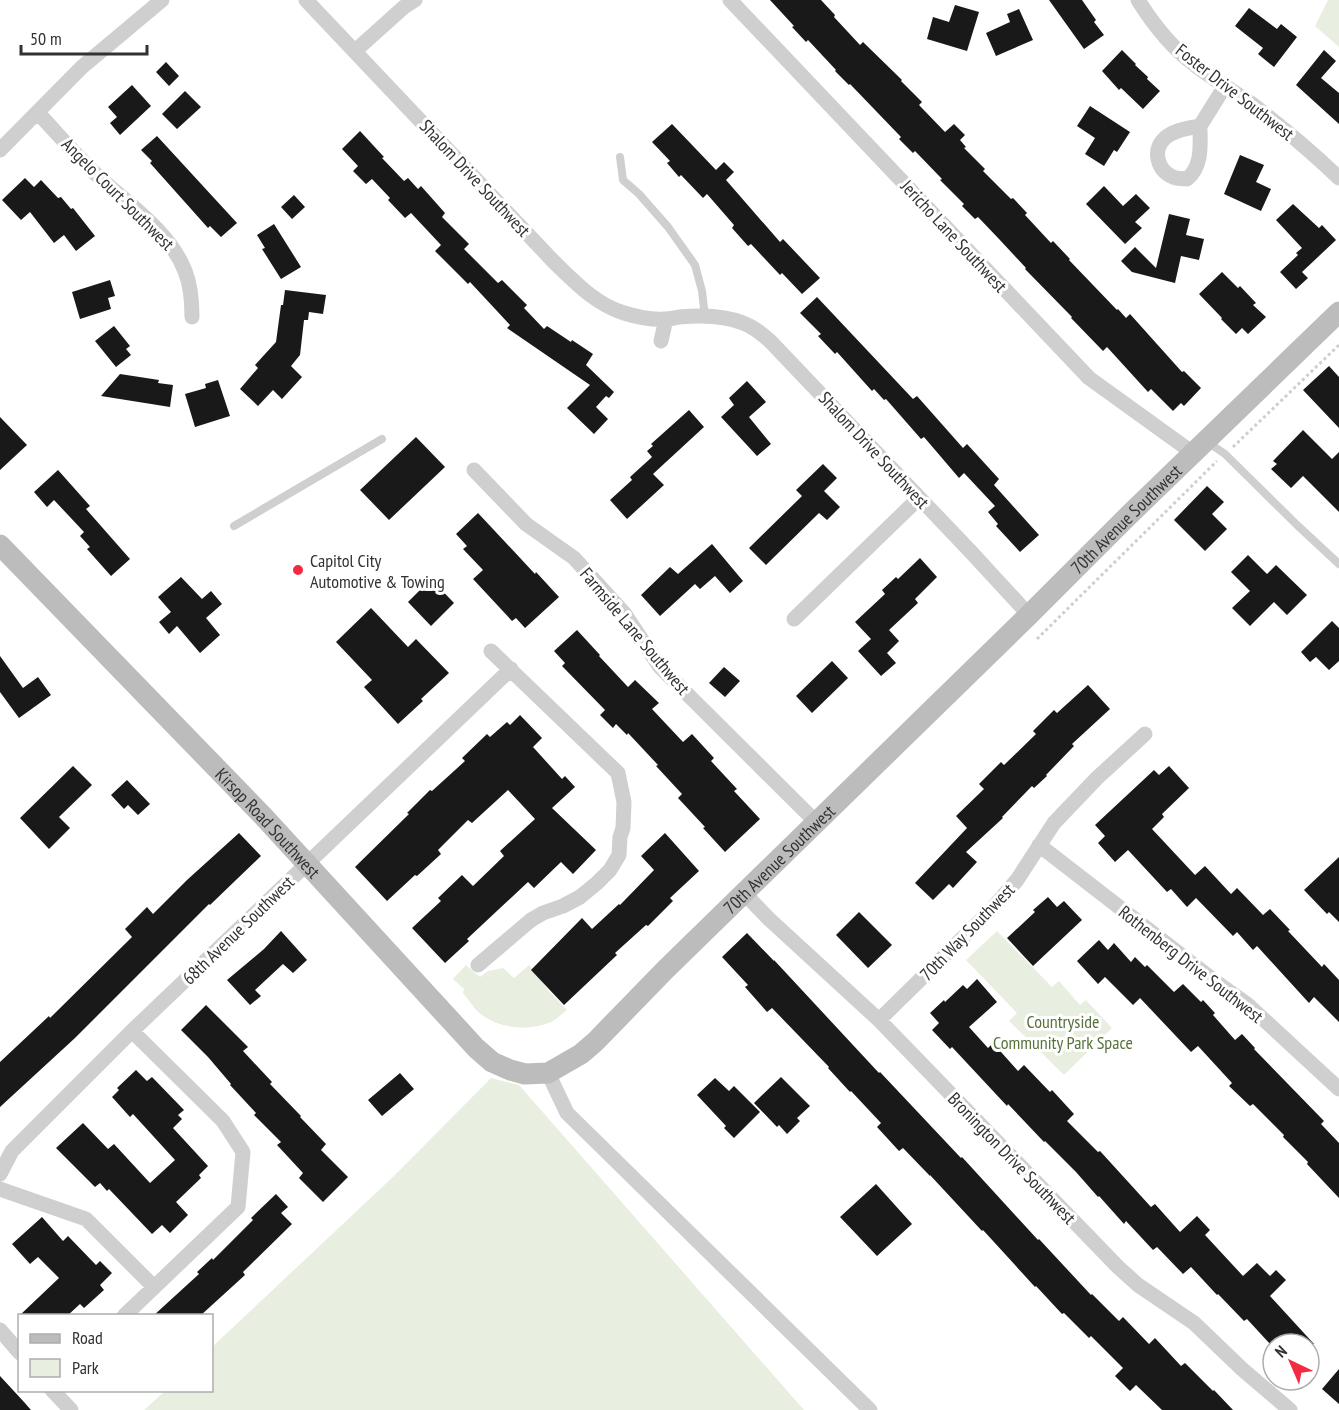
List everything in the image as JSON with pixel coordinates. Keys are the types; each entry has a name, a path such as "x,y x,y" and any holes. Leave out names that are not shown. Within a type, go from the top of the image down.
{"street":[{"path":"0,150 82,67 162,0"},
{"name":"Shalom Drive Southwest","path":"306,0 581,288 602,303 624,313 666,319 684,317 729,319 744,323 758,331 1029,615"},
{"path":"355,51 415,0"},
{"name":"Jericho Lane Southwest","path":"730,0 1089,378 1199,447"},
{"name":"Foster Drive Southwest","path":"1138,0 1148,16 1182,54 1254,106 1339,178"},
{"path":"1200,126 1225,86"},
{"name":"Angelo Court Southwest","path":"38,113 97,175 147,219 175,250 186,272 191,292 192,316"},
{"name":"70th Avenue Southwest","path":"548,1073 581,1054 595,1042 665,970 1339,312"},
{"path":"661,341 666,319"},
{"name":"Farmside Lane Southwest","path":"474,470 526,524 574,558 624,613 660,667 817,823"},
{"path":"794,619 919,498"},
{"name":"Kirsop Road Southwest","path":"0,545 263,816 476,1048 492,1062 510,1070 525,1074 548,1073"},
{"path":"478,965 531,920 580,897 610,870 619,855 623,828 624,802 618,773 491,651"},
{"name":"68th Avenue Southwest","path":"0,1174 12,1150 132,1031 511,669"},
{"name":"70th Way Southwest","path":"879,1020 992,909 1017,880 1054,823 1097,778 1145,734"},
{"name":"Rothenberg Drive Southwest","path":"1039,845 1212,980 1247,1004 1339,1089"},
{"name":"Bronington Drive Southwest","path":"744,893 769,919 879,1020 1118,1268 1138,1285 1194,1323 1242,1369 1290,1410"},
{"path":"126,1314 238,1207 243,1152 223,1121 132,1031"},
{"path":"548,1073 567,1113 870,1410"},
{"path":"0,1189 86,1219 154,1287"},
{"path":"0,1330 18,1351"},
{"path":"54,1392 71,1410"}],"lane":[{"path":"620,157 623,180 639,194 668,227 695,265 702,291 705,317"},
{"path":"234,526 382,439"},
{"path":"1199,447 1225,454 1339,564"}],"path":[{"path":"1037,639 1339,345"}],"green space":[{"path":"1328,0 1339,0 1339,47 1315,26"},
{"name":"Countryside Community Park Space","path":"997,931 1052,987 1059,981 1080,1005 1086,1000 1112,1028 1064,1075 1009,1021 1017,1013 966,960"},
{"path":"466,965 480,977 488,971 503,968 514,978 529,965 567,1010 551,1022 523,1028 504,1025 486,1018 478,1012 463,993 464,989 453,979"},
{"path":"491,1078 519,1085 804,1410 144,1410 164,1392 213,1392 213,1346 395,1175"}],"building":[{"path":"770,0 821,0 860,45 863,42 902,80 922,102 919,105 945,132 954,124 965,135 960,140 966,147 964,148 985,169 983,171 1011,199 1013,198 1051,243 1053,241 1117,310 1126,318 1130,314 1182,372 1184,371 1201,388 1184,406 1181,403 1173,411 1151,389 1148,392 1107,347 1103,351 978,217 975,219 962,206 964,204 940,180 942,179 915,151 913,153 899,139 901,137 835,71 808,40 806,42"},
{"path":"1049,0 1082,0 1104,35 1084,49"},
{"path":"955,5 979,12 967,51 927,39 933,17 949,22"},
{"path":"1249,8 1277,29 1281,24 1297,37 1274,67 1258,54 1263,48 1235,26"},
{"path":"1019,9 1033,40 996,56 986,33 1010,22 1007,14"},
{"path":"1122,50 1160,91 1143,109 1121,88 1119,90 1102,71"},
{"path":"1324,50 1336,61 1321,78 1339,93 1339,124 1296,85"},
{"path":"166,62 179,76 169,86 156,72"},
{"path":"132,85 151,106 120,135 110,123 117,117 108,107"},
{"path":"185,91 201,107 177,129 162,114"},
{"path":"1090,106 1130,132 1117,152 1114,150 1104,166 1085,154 1095,138 1077,126"},
{"path":"672,124 716,170 724,162 734,172 726,180 780,242 783,239 820,278 802,294 782,273 780,275 751,244 748,246 732,228 734,225 707,194 703,198 667,163 670,161 652,142"},
{"path":"360,131 404,181 408,178 418,189 421,186 445,213 442,217 469,244 464,249 498,283 502,280 527,305 524,308 544,329 547,326 593,354 586,365 614,392 609,398 606,396 596,407 608,419 594,434 567,408 590,385 507,328 510,325 470,282 468,284 435,251 441,245 411,213 405,218 372,179 366,184 353,171 358,166 342,149"},
{"path":"157,136 237,223 221,237 210,226 208,228 141,150"},
{"path":"1240,155 1264,165 1256,182 1271,189 1261,211 1224,194"},
{"path":"25,178 34,187 41,180 58,198 61,197 71,209 73,208 95,236 76,251 64,235 54,243 30,212 21,220 2,200"},
{"path":"1104,186 1123,206 1136,194 1150,208 1135,222 1142,228 1125,244 1086,204"},
{"path":"294,195 305,207 292,219 281,207"},
{"path":"1293,204 1319,228 1322,225 1336,240 1302,272 1308,278 1296,289 1280,272 1302,248 1276,220"},
{"path":"1169,214 1190,219 1186,235 1204,239 1199,260 1181,256 1175,283 1132,272 1121,261 1135,247 1156,268"},
{"path":"274,224 301,267 281,279 262,249 265,248 257,235"},
{"path":"1222,272 1238,288 1240,286 1256,303 1253,305 1266,317 1248,334 1242,328 1236,334 1199,294"},
{"path":"110,280 115,296 108,298 111,309 80,319 72,292"},
{"path":"285,290 326,295 323,314 309,312 308,320 304,320 300,355 291,366 302,377 282,399 273,390 258,406 240,389 258,368 255,365 276,342"},
{"path":"817,297 913,399 917,396 963,448 967,444 999,479 994,485 1039,535 1020,552 996,526 998,524 988,512 995,506 964,473 959,478 924,437 921,439 886,399 884,400 874,389 872,391 837,352 835,354 818,336 821,334 800,313"},
{"path":"114,326 130,346 126,349 131,355 116,367 95,341"},
{"path":"1329,366 1339,377 1339,428 1303,390"},
{"path":"120,374 159,380 158,383 173,385 170,407 101,396"},
{"path":"218,380 230,416 195,427 185,394 206,388 205,384"},
{"path":"747,381 766,402 749,417 771,444 757,456 721,417 734,405 729,398"},
{"path":"689,410 704,427 653,474 664,485 627,519 610,500 652,457 647,451 653,446 651,444"},
{"path":"0,417 27,445 0,470"},
{"path":"1303,430 1332,459 1339,452 1339,512 1303,476 1291,488 1271,469 1277,464 1273,461"},
{"path":"416,437 445,467 389,520 360,490"},
{"path":"823,464 837,478 824,491 840,507 827,520 819,513 766,565 749,548 802,496 796,490"},
{"path":"58,470 90,506 86,509 130,559 111,576 87,549 90,547 80,536 84,532 54,500 47,507 34,492"},
{"path":"1207,486 1224,502 1212,514 1227,529 1205,551 1174,520"},
{"path":"478,513 559,597 525,628 516,618 512,621 473,579 483,570 463,549 467,546 456,534"},
{"path":"712,544 743,581 730,593 715,576 700,589 695,584 660,616 641,595 670,567 678,574"},
{"path":"1248,555 1267,574 1276,565 1307,595 1287,615 1274,602 1250,626 1232,608 1250,591 1231,572"},
{"path":"920,558 937,577 915,599 918,603 889,630 899,641 887,653 896,663 881,676 858,651 871,639 855,622 885,594 882,590 896,577 898,579"},
{"path":"181,577 202,599 211,591 222,604 206,618 220,635 200,653 177,626 169,634 159,622 171,612 158,597"},
{"path":"431,579 454,603 431,626 408,602"},
{"path":"371,608 408,647 416,639 449,673 398,724 364,687 372,680 336,642"},
{"path":"1332,621 1339,628 1339,661 1329,670 1316,657 1310,662 1301,652"},
{"path":"577,630 628,687 635,680 659,703 652,709 683,742 692,734 714,758 711,761 737,789 734,791 760,819 725,852 678,798 682,794 656,766 658,765 628,733 627,735 616,724 613,728 600,715 605,710 562,666 565,663 554,651"},
{"path":"0,656 23,688 38,677 51,695 19,718 0,692"},
{"path":"832,661 848,678 812,713 796,696"},
{"path":"724,667 740,681 725,697 709,683"},
{"path":"1088,685 1110,709 1072,744 1074,746 1047,776 1034,788 1032,786 1003,818 966,852 977,862 953,888 949,884 933,900 915,883 967,828 956,816 984,789 979,784 1001,762 1004,765 1036,734 1033,731 1054,710 1057,713"},
{"path":"520,715 542,738 533,747 562,779 565,776 575,787 552,808 596,850 573,874 561,862 534,888 528,882 467,939 469,941 445,963 412,928 441,901 438,898 462,875 473,886 504,856 500,851 535,819 508,790 472,823 468,820 438,850 441,854 387,901 355,867 430,790 432,791 465,761 462,758 487,734 490,737 507,722 510,725"},
{"path":"73,766 92,785 59,817 70,828 49,849 20,818"},
{"path":"1169,766 1189,788 1162,814 1164,817 1152,829 1195,875 1205,866 1231,894 1237,888 1263,915 1270,909 1322,967 1324,964 1339,980 1339,1022 1314,997 1309,1003 1257,946 1253,950 1237,932 1233,936 1196,898 1187,907 1171,889 1167,892 1128,850 1115,862 1098,843 1105,836 1095,825 1154,770 1159,775"},
{"path":"127,780 150,804 138,815 128,805 124,809 111,795"},
{"path":"239,833 261,856 209,904 75,1038 0,1107 0,1062 49,1016 50,1018 132,937 125,929 147,907 153,914"},
{"path":"665,833 699,871 670,898 673,901 648,926 646,925 615,953 617,955 564,1005 531,970 582,918 592,929 620,905 654,870 641,856"},
{"path":"1339,857 1339,922 1329,912 1327,914 1304,890"},
{"path":"1048,897 1057,907 1064,901 1082,920 1033,966 1007,938"},
{"path":"859,912 892,945 868,968 836,935"},
{"path":"281,931 307,960 293,973 283,964 255,990 261,996 250,1005 227,980 264,949"},
{"path":"747,933 1091,1295 1119,1321 1123,1317 1149,1344 1155,1338 1181,1366 1185,1363 1233,1410 1162,1410 1136,1385 1130,1391 1115,1376 1123,1368 1091,1336 1089,1338 1035,1287 903,1148 899,1151 877,1127 881,1123 829,1067 772,1008 767,1012 745,987 748,985 722,957"},
{"path":"1099,940 1108,950 1114,943 1131,962 1135,957 1145,967 1147,965 1174,992 1183,984 1201,1002 1203,1000 1235,1040 1242,1034 1324,1121 1321,1124 1339,1143 1339,1198 1283,1137 1284,1135 1253,1104 1250,1106 1229,1086 1232,1083 1198,1046 1191,1052 1140,998 1133,1005 1105,977 1098,984 1077,961"},
{"path":"977,979 997,1002 969,1027 988,1048 993,1043 1018,1071 1024,1065 1050,1092 1052,1090 1074,1114 1067,1121 1098,1152 1100,1151 1151,1207 1155,1204 1180,1232 1197,1216 1210,1230 1205,1235 1243,1276 1257,1263 1270,1276 1276,1270 1286,1280 1270,1296 1303,1332 1261,1332 1261,1334 1247,1319 1244,1321 1191,1267 1183,1274 1157,1247 1153,1250 1126,1221 1124,1224 1008,1104 1007,1106 952,1047 950,1049 932,1030 939,1023 930,1013 963,985 967,989"},
{"path":"206,1005 248,1047 243,1051 272,1082 270,1084 326,1144 321,1150 348,1177 323,1202 299,1178 303,1173 277,1145 281,1142 254,1115 256,1113 208,1057 181,1030"},
{"path":"136,1070 147,1081 152,1077 184,1110 178,1115 182,1119 173,1128 208,1166 199,1175 201,1178 176,1202 188,1215 170,1233 162,1225 152,1234 109,1189 107,1191 100,1183 95,1187 56,1148 83,1123 108,1149 114,1144 150,1183 175,1160 133,1114 130,1117 112,1097 119,1090 117,1088"},
{"path":"400,1073 414,1089 382,1116 368,1100"},
{"path":"781,1077 810,1106 797,1118 800,1121 787,1134 754,1103"},
{"path":"715,1078 729,1091 734,1086 760,1112 734,1138 697,1095"},
{"path":"876,1184 912,1224 877,1256 840,1217"},
{"path":"276,1194 288,1207 281,1213 292,1224 243,1272 245,1275 202,1314 155,1314 253,1220 251,1218"},
{"path":"42,1217 63,1241 68,1236 96,1265 100,1261 112,1273 100,1285 104,1290 84,1308 80,1304 69,1314 21,1314 59,1278 38,1257 30,1264 12,1244"},
{"path":"1339,1369 1339,1404 1322,1389"},
{"path":"0,1376 24,1402 31,1410 0,1410"}],"place":[{"name":"Capitol City Automotive & Towing","path":"298,570"}]}
